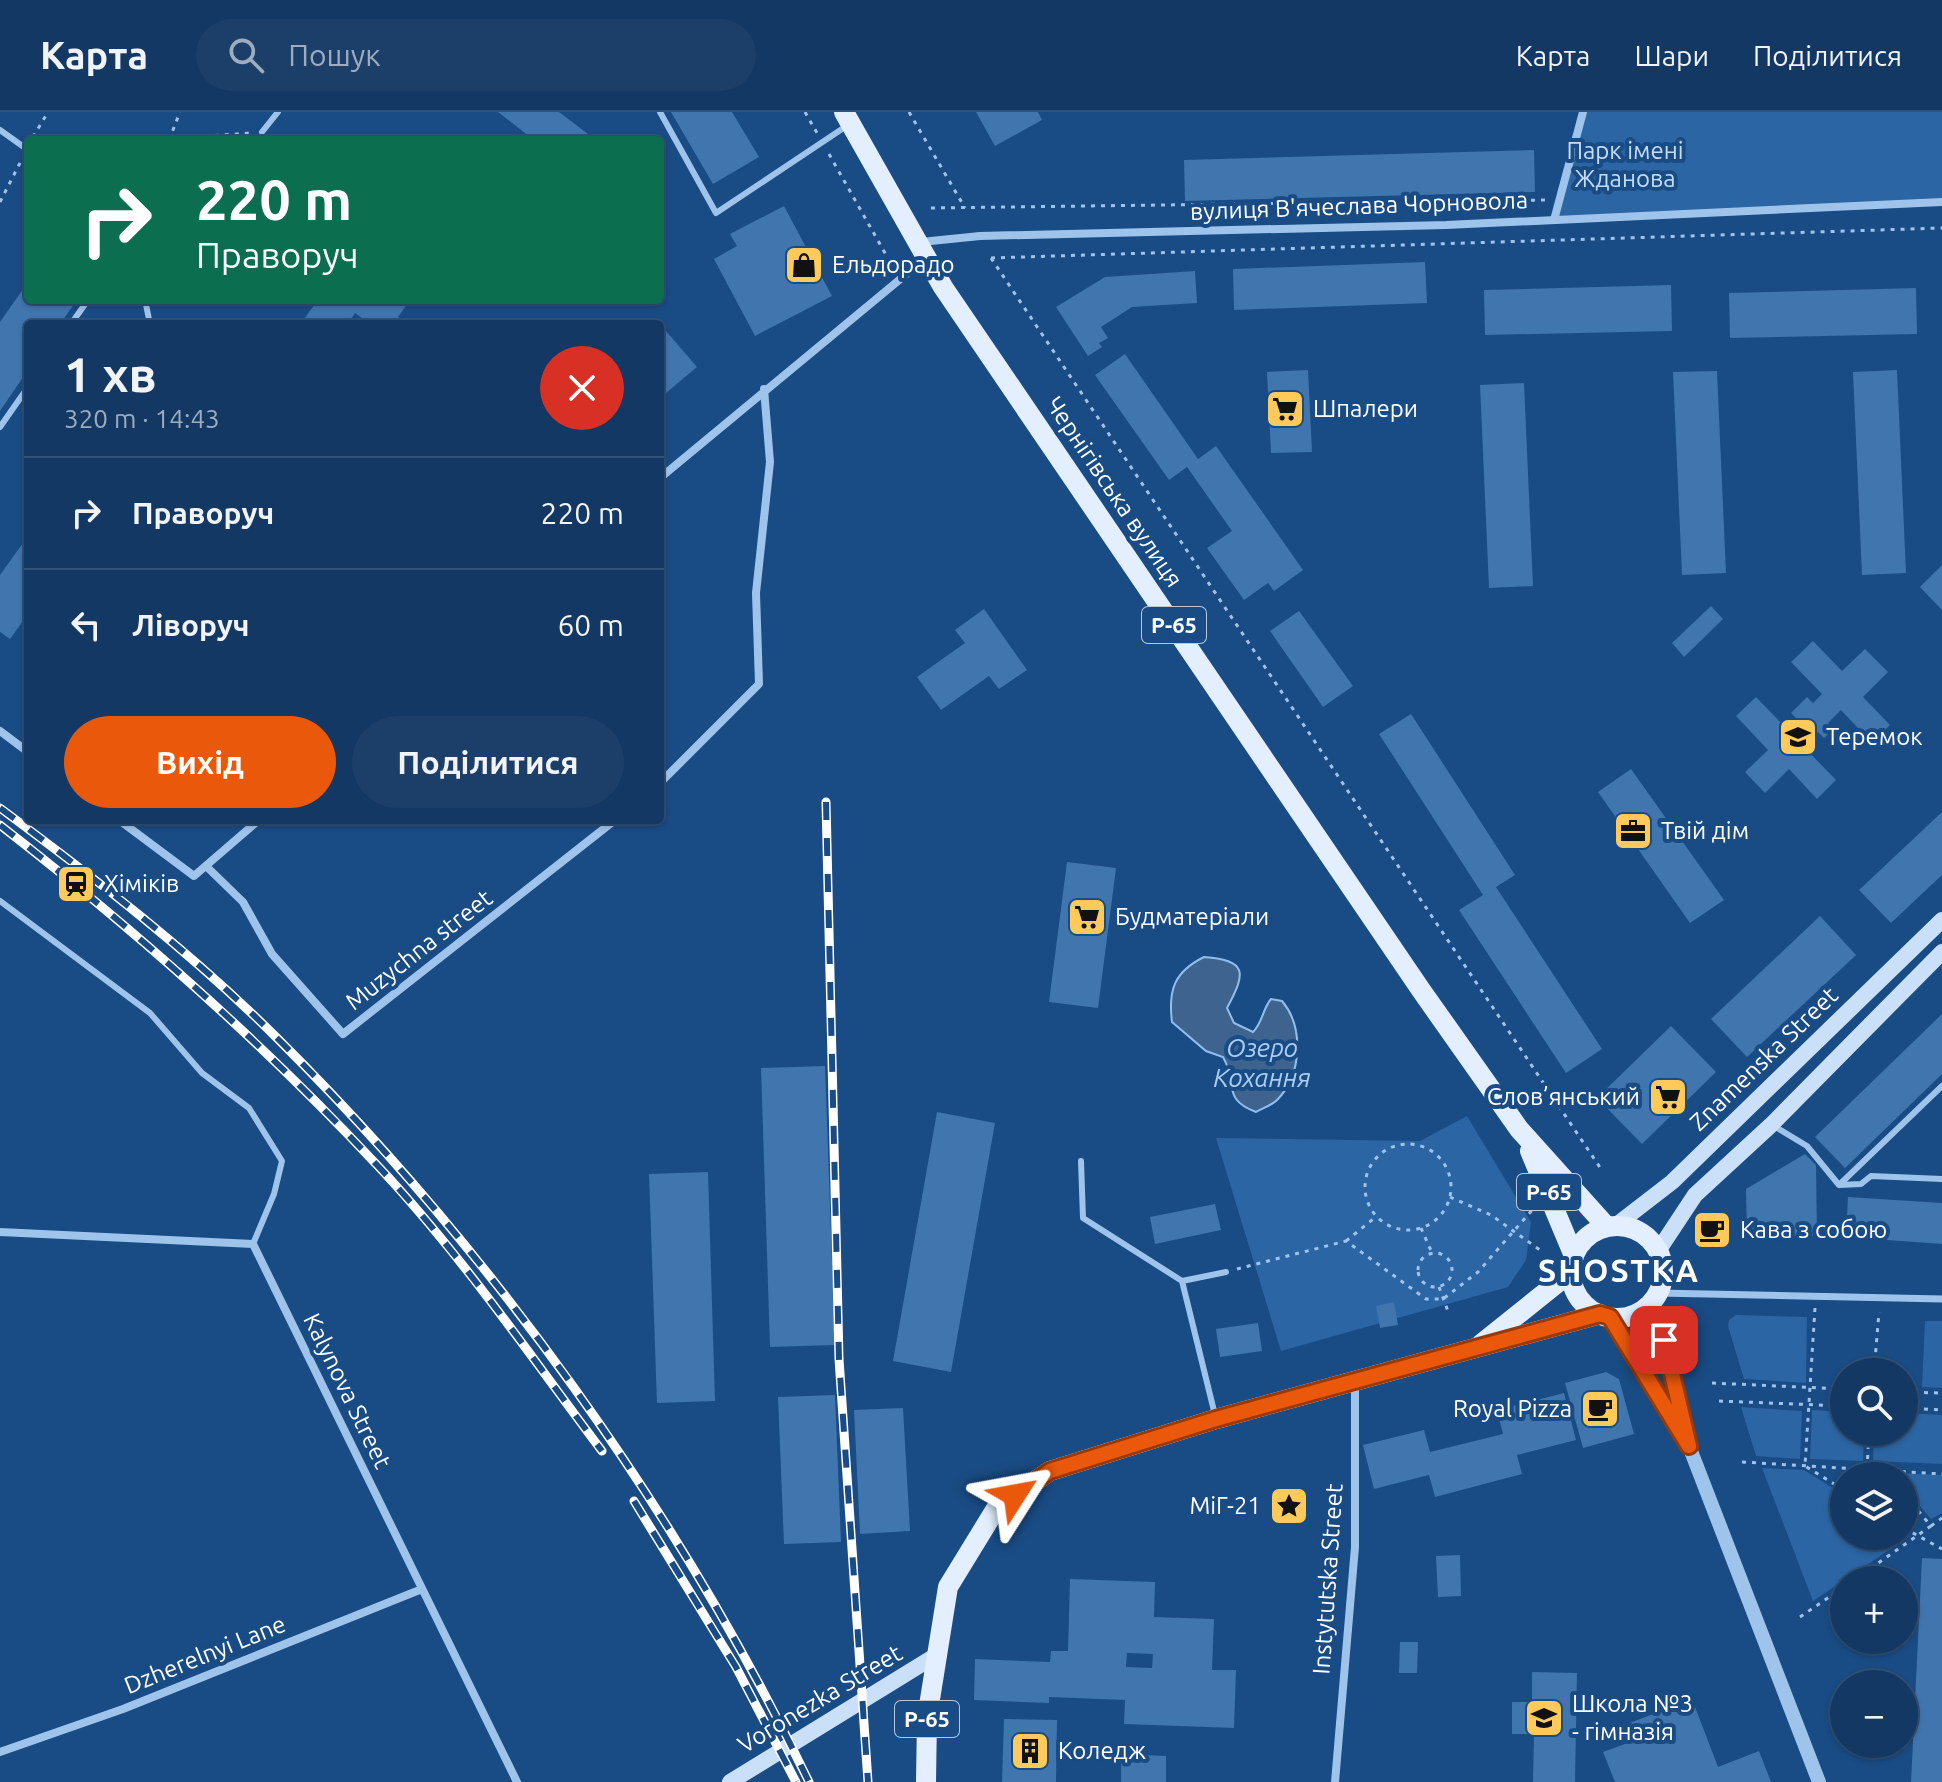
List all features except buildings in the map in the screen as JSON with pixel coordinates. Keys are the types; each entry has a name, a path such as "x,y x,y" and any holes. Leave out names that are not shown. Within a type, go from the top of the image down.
{"main road":[{"name":"Чернігівська вулиця","path":"847,118 943,287 1519,1129 1556,1207 1573,1264"},
{"name":"Znamenska Street","path":"1611,1226 1672,1182 1942,920"},
{"name":"Znamenska Street","path":"1658,1251 1695,1195 1771,1125 1942,952"},
{"name":"Чернігівська вулиця","path":"1519,1129 1611,1226"},
{"name":"Р-65","path":"1471,1352 1573,1264 1587,1237 1611,1226 1641,1232 1658,1251"},
{"path":"1656,1297 1663,1272 1658,1251"},
{"name":"Р-65","path":"1573,1264 1579,1297 1605,1316"},
{"name":"Р-65","path":"926,1782 927,1718 948,1587 997,1507 1050,1471 1355,1379 1605,1316 1638,1313 1656,1297"},
{"name":"Voronezka Street","path":"730,1782 935,1656"}],"street":[{"path":"1554,220 1583,112"},
{"name":"вулиця В'ячеслава Чорновола","path":"924,249 980,236 1554,220 1942,202"},
{"path":"664,475 900,279 924,249"},
{"path":"664,779 759,684 756,593 770,462 764,389"},
{"path":"0,731 24,749"},
{"path":"124,824 194,876 254,824"},
{"name":"Muzychna street","path":"206,866 243,902 272,954 343,1034 610,824"},
{"path":"0,1232 253,1244"},
{"name":"Kalynova Street","path":"253,1244 517,1782"},
{"path":"1819,1782 1689,1446 1656,1297 1817,1295 1942,1299"},
{"path":"1605,1316 1689,1446"},
{"name":"Instytutska Street","path":"1335,1782 1355,1547 1355,1379"},
{"name":"Dzherelnyi Lane","path":"0,1752 123,1709 422,1589"}],"lane":[{"path":"262,132 278,112"},
{"path":"660,112 716,213 822,142 847,118"},
{"path":"0,130 24,146"},
{"path":"0,427 24,393"},
{"path":"0,901 150,1013 202,1073 249,1108 282,1161 274,1194 253,1244"},
{"path":"1839,1185 1942,1086"},
{"path":"1771,1125 1807,1146 1839,1185"},
{"path":"1081,1161 1083,1218 1182,1281 1216,1419"},
{"path":"1839,1185 1861,1184 1871,1176 1942,1179"},
{"path":"1182,1281 1226,1272"}],"path":[{"path":"33,136 48,112"},
{"path":"171,136 180,112"},
{"path":"805,112 900,279"},
{"path":"909,112 965,208"},
{"path":"216,136 262,132"},
{"path":"0,202 24,157"},
{"path":"931,208 1560,200"},
{"path":"1601,1169 991,258 1942,228"},
{"path":"1418,1145 1438,1156 1449,1175 1450,1197 1440,1216 1421,1228 1399,1229 1377,1216 1368,1201 1366,1179 1376,1158 1395,1146 1418,1145"},
{"path":"1450,1197 1491,1215 1540,1250"},
{"path":"1346,1241 1426,1299 1443,1299 1478,1272 1536,1206"},
{"path":"1226,1272 1346,1241 1377,1216"},
{"path":"1421,1228 1432,1253"},
{"path":"1432,1253 1449,1259 1452,1267 1451,1275 1439,1286 1423,1282 1419,1274 1424,1257 1432,1253"},
{"path":"1439,1286 1449,1314"},
{"path":"1805,1466 1817,1295"},
{"path":"1875,1358 1880,1297"},
{"path":"1712,1383 1830,1388"},
{"path":"1918,1392 1942,1393"},
{"path":"1719,1401 1830,1405"},
{"path":"1918,1409 1942,1410"},
{"path":"1742,1462 1830,1467"},
{"path":"1805,1466 1830,1481"},
{"path":"1918,1473 1942,1474"},
{"path":"1918,1511 1931,1526"},
{"path":"1918,1535 1942,1518"},
{"path":"1918,1537 1942,1549"},
{"path":"1874,1566 1897,1550"},
{"path":"1800,1617 1830,1597"}],"green space":[{"name":"Парк імені Жданова","path":"1583,112 1942,112 1942,204 1554,220"},
{"path":"1467,1116 1531,1222 1526,1260 1508,1287 1281,1351 1216,1138 1420,1141"},
{"path":"1736,1315 1807,1317 1806,1383 1744,1379 1728,1326 1729,1320"},
{"path":"1925,1321 1942,1321 1942,1388 1922,1387"},
{"path":"1741,1407 1802,1411 1800,1459 1756,1456"},
{"path":"1812,1410 1830,1411 1830,1446 1864,1446 1863,1461 1810,1459"},
{"path":"1918,1414 1942,1415 1942,1464 1873,1461 1874,1446 1918,1446"},
{"path":"1762,1468 1804,1470 1830,1486 1830,1550 1889,1550 1865,1566 1830,1566 1830,1590 1813,1601"},
{"path":"1918,1474 1942,1475 1942,1513 1931,1519 1918,1504"}],"water":[{"name":"Озеро Кохання","path":"1204,957 1229,961 1239,970 1238,986 1227,1008 1234,1023 1253,1032 1271,999 1282,1001 1294,1024 1297,1050 1292,1077 1276,1101 1256,1112 1238,1102 1234,1096 1223,1057 1206,1051 1172,1022 1171,1000 1175,983 1186,969"}],"railway":[{"path":"826,802 839,1359 868,1782"},
{"path":"0,808 143,918 245,1007 356,1120 432,1206 505,1295 640,1483 701,1581 809,1782"},
{"path":"0,825 195,988 333,1119 437,1233 602,1451"},
{"path":"634,1501 736,1667 796,1782"}],"place":[{"name":"Ельдорадо","path":"804,265"},
{"name":"Шпалери","path":"1285,409"},
{"name":"Теремок","path":"1798,737"},
{"name":"Твій дім","path":"1633,831"},
{"name":"Хіміків","path":"76,884"},
{"name":"Будматеріали","path":"1087,917"},
{"name":"Слов’янський","path":"1668,1097"},
{"name":"Кава з собою","path":"1712,1230"},
{"name":"Royal Pizza","path":"1600,1409"},
{"name":"МіГ-21","path":"1289,1506"},
{"name":"Школа №3 - гімназія","path":"1544,1718"},
{"name":"Коледж","path":"1030,1751"}],"district":[{"name":"SHOSTKA","path":"1619,1271"}],"route":[{"path":"1015,1495 1050,1471 1216,1419 1355,1379 1471,1352 1600,1314 1610,1317 1689,1446 1664,1340"}]}
